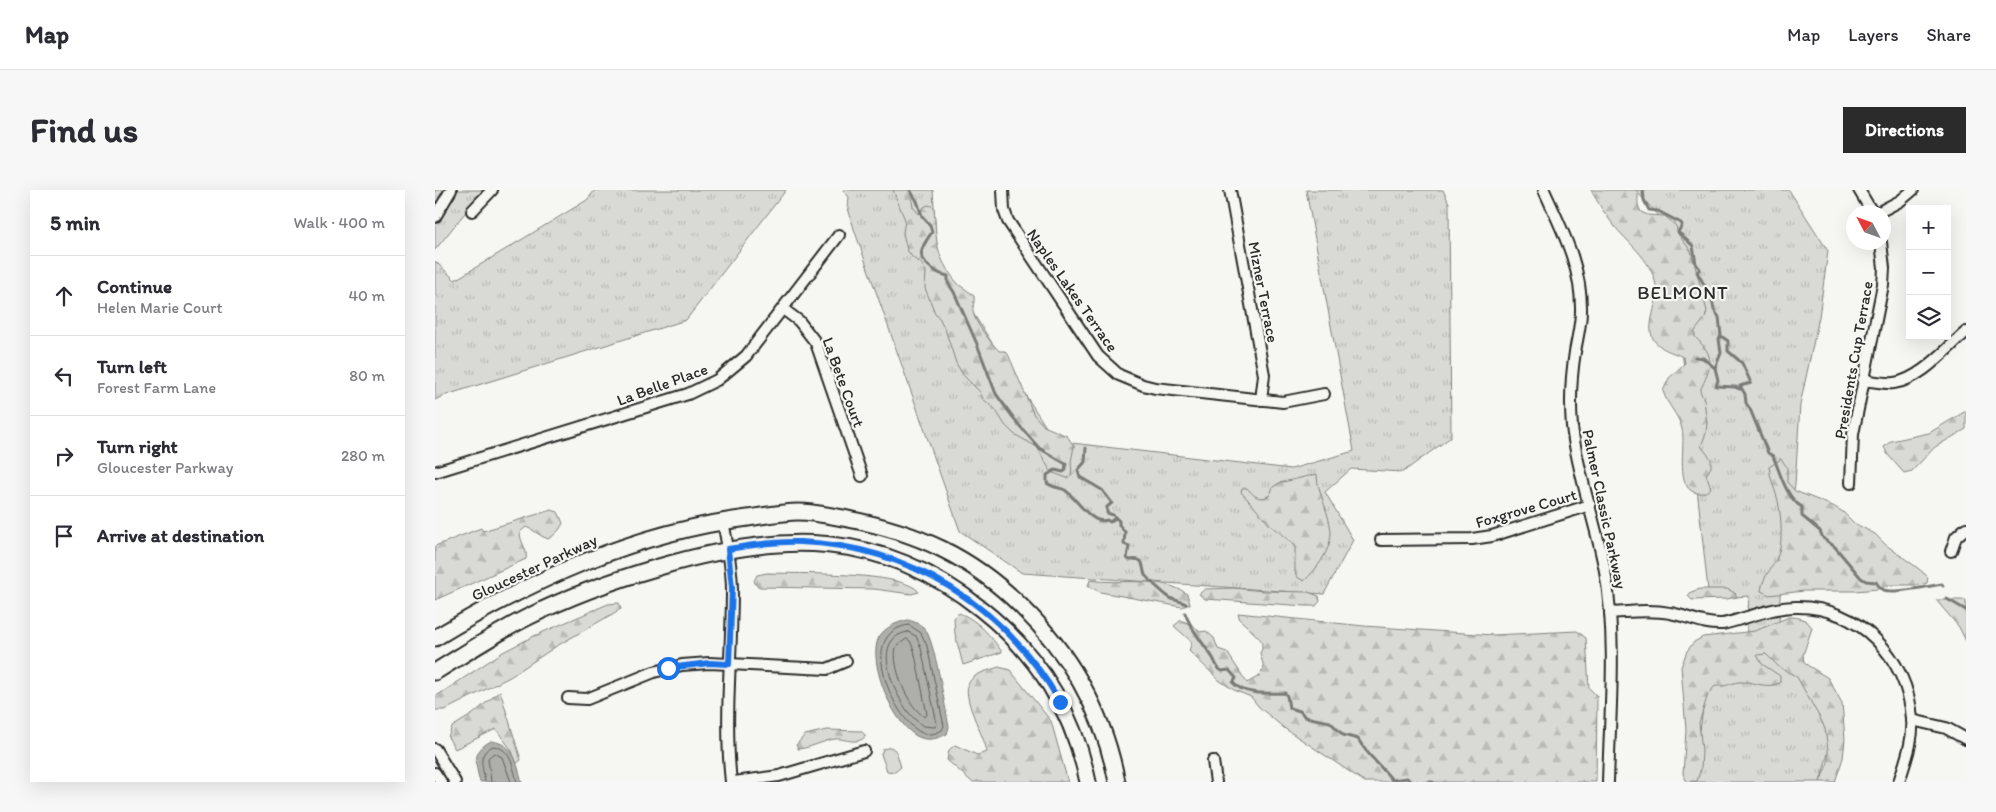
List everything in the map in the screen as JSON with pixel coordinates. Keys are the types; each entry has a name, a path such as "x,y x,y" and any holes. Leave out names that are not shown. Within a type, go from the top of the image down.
{"main road":[{"name":"Gloucester Parkway","path":"435,638 477,612 573,565 661,535 723,521 798,512 878,525 918,538 951,552 987,575 1038,622 1062,652 1090,697 1099,718 1117,782"},
{"path":"435,672 528,617 585,591 659,566 728,549 758,544 799,542 843,546 896,560 927,574 961,592 1009,632 1050,685 1071,726 1083,757 1088,782"}],"street":[{"path":"435,217 451,190"},
{"path":"472,211 493,190"},
{"name":"Naples Lakes Terrace","path":"1003,190 1004,210 1008,221 1098,356 1119,375 1143,385 1261,400 1283,402 1325,394"},
{"name":"Mizner Terrace","path":"1230,190 1264,375 1261,400"},
{"name":"Palmer Classic Parkway","path":"1544,190 1575,259 1580,279 1581,313 1572,377 1571,409 1577,456 1605,572 1610,613 1612,651 1608,782"},
{"path":"1859,190 1868,205"},
{"path":"1891,206 1913,190"},
{"name":"La Belle Place","path":"435,472 704,388 732,370 746,356 839,235"},
{"name":"Presidents Cup Terrace","path":"1851,483 1853,434 1883,285 1884,268 1882,250"},
{"name":"La Bete Court","path":"783,309 799,321 816,343 862,476"},
{"path":"1863,380 1885,383 1905,380 1922,370 1966,332"},
{"name":"Foxgrove Court","path":"1381,540 1472,539 1492,536 1590,505"},
{"path":"723,521 732,588 727,730 733,782 779,776 864,751"},
{"path":"1951,551 1956,537 1966,528"},
{"path":"1610,613 1654,611 1673,614 1707,624 1723,624 1766,612 1795,607 1823,610 1838,614 1862,627 1885,648 1895,663 1903,680 1913,720 1909,747 1899,782"},
{"path":"568,698 587,700 668,668 709,663 827,669 846,661"},
{"path":"1913,720 1946,728 1966,739"},
{"path":"435,749 455,782"},
{"path":"1213,761 1216,782"},
{"path":"435,773 441,782"}],"green space":[{"path":"435,190 486,190 435,250"},
{"path":"595,190 786,190 686,320 435,400 435,261 455,280 587,200"},
{"path":"843,190 933,190 937,257 1055,441 1291,469 1354,451 1306,190 1443,190 1449,203 1451,437 1403,472 1351,469 1325,492 1353,540 1324,594 1022,573 960,531 854,229 848,208 849,197"},
{"path":"893,190 910,190 913,207 919,214 928,205 934,207 938,248 945,265 958,284 974,296 973,312 977,322 999,351 1005,351 1008,354 1034,415 1044,426 1067,436 1074,446 1071,462 1072,475 1067,478 1051,472 1037,447 1014,434 1005,425 995,409 983,399 980,392 963,375 956,363 946,332 935,313 925,288 926,271 921,263 913,258 907,250 903,233 905,220"},
{"path":"1591,190 1637,190 1638,205 1641,212 1648,215 1665,216 1676,226 1678,234 1691,251 1707,311 1705,318 1695,331 1695,337 1707,351 1710,362 1700,391 1704,400 1707,423 1706,433 1701,446 1711,459 1711,467 1706,475 1711,488 1708,491 1697,493 1690,490 1683,475 1682,429 1663,391 1669,378 1685,363 1684,358 1660,346 1654,340 1651,333 1657,293 1653,275 1638,251 1609,219"},
{"path":"1635,190 1789,190 1828,251 1819,317 1800,405 1795,485 1782,545 1778,651 1811,695 1831,743 1820,782 1693,782 1709,664 1746,640 1749,596 1709,599 1677,304 1660,217"},
{"path":"1966,411 1966,429 1935,447 1912,471 1904,473 1888,455 1884,447 1891,441 1929,433"},
{"path":"1781,459 1787,467 1787,482 1795,491 1833,506 1843,512 1854,523 1875,534 1886,545 1928,577 1927,583 1919,585 1889,585 1878,589 1855,591 1804,591 1769,595 1761,591 1764,580 1777,557 1780,546 1780,510 1769,467"},
{"path":"1317,474 1318,485 1329,519 1331,534 1322,560 1304,581 1297,577 1295,572 1295,548 1291,542 1270,525 1241,492 1242,488 1247,488 1255,496 1263,498 1270,495 1273,487 1279,483"},
{"path":"551,510 558,512 563,523 553,536 548,539 526,527 520,532 526,552 526,559 435,600 435,546 481,528 483,531"},
{"path":"767,573 872,577 893,580 909,585 919,592 911,594 874,589 760,587 756,585 754,581 757,575"},
{"path":"1090,580 1165,584 1187,594 1190,604 1182,607 1100,592 1088,586"},
{"path":"1233,588 1308,592 1319,596 1320,601 1316,606 1306,606 1205,599 1199,594 1205,589"},
{"path":"1700,589 1727,589 1735,593 1737,597 1692,600 1688,596 1691,592"},
{"path":"1936,600 1966,600 1966,641 1959,627"},
{"path":"619,603 621,609 555,647 510,677 445,710 435,710 435,697 503,652 534,636 608,604"},
{"path":"959,613 983,629 1002,652 963,665 955,634 954,618"},
{"path":"1238,613 1364,626 1493,635 1577,631 1586,638 1589,688 1597,696 1596,782 1365,782 1284,728 1259,707 1251,697 1234,690 1220,681 1189,651 1192,642 1174,626 1181,620 1194,626 1200,632 1206,631 1214,638 1218,649 1227,652 1247,683 1259,676 1264,668 1260,653 1262,643 1240,620"},
{"path":"1789,617 1803,619 1812,628 1803,655 1804,663 1828,678 1842,703 1845,739 1843,758 1835,782 1820,782 1828,762 1825,729 1821,720 1797,677 1779,667 1766,654 1757,655 1762,664 1780,676 1780,683 1766,685 1739,682 1715,686 1708,694 1699,723 1702,751 1701,768 1697,781 1687,782 1683,774 1686,730 1681,667 1687,651 1694,642 1703,637 1755,631"},
{"path":"999,667 1010,670 1051,721 1068,782 972,782 947,760 949,750 955,745 977,755 987,752 970,706 967,688 975,676"},
{"path":"500,691 521,760 516,764 512,751 496,729 455,749 448,737 452,727 473,714"},
{"path":"827,730 861,731 866,736 859,741 835,739 798,749 796,745 805,735"},
{"path":"891,747 896,751 901,767 895,772 887,771 881,754 883,749"}],"water":[{"path":"908,620 918,623 925,629 936,660 949,727 947,734 934,739 921,738 911,732 902,722 885,694 876,662 876,648 879,637 885,630"},
{"path":"491,741 499,743 510,750 516,761 522,782 480,782 476,763 478,753"}],"waterway":[{"path":"910,190 932,232 922,249 922,258 925,263 937,272 948,276 948,283 954,292 977,344 996,394 1039,448 1066,464 1065,471 1055,470 1047,475 1047,483 1065,490 1096,519 1110,522 1115,518"},
{"path":"1643,190 1644,200 1649,210 1658,211 1681,223 1682,225 1678,232 1693,246 1696,264 1700,269 1697,272 1712,299 1714,310 1719,317 1721,336 1728,341 1728,351 1742,363 1751,383 1740,386 1745,394 1746,403 1768,453 1773,456 1788,491 1796,503 1802,507 1802,516 1820,531 1823,538 1835,547 1861,578 1866,581 1876,582 1879,587 1889,591 1942,584 1943,586"},
{"path":"1721,336 1719,339 1721,353 1715,368 1718,380 1716,386 1740,389"},
{"path":"1695,357 1703,358 1715,368"},
{"path":"1086,448 1085,462 1078,470 1080,477 1102,490 1112,503 1107,507 1107,513 1113,515 1119,521 1119,525 1125,532 1124,544 1129,546 1127,558 1140,561 1145,575 1169,598 1186,604"},
{"path":"1947,599 1966,610"},
{"path":"1185,613 1217,667 1222,671 1229,670 1236,678 1233,683 1238,687 1257,693 1285,693 1289,708 1300,711 1305,717 1330,722 1343,735 1358,739 1392,780 1407,778 1411,782"},
{"path":"1427,782 1433,782"}],"district":[{"name":"BELMONT","path":"1683,292"}],"route":[{"path":"668,668 709,663 729,664 732,588 728,549 758,544 799,542 843,546 896,560 961,592 1009,632 1030,657 1060,702"}]}
